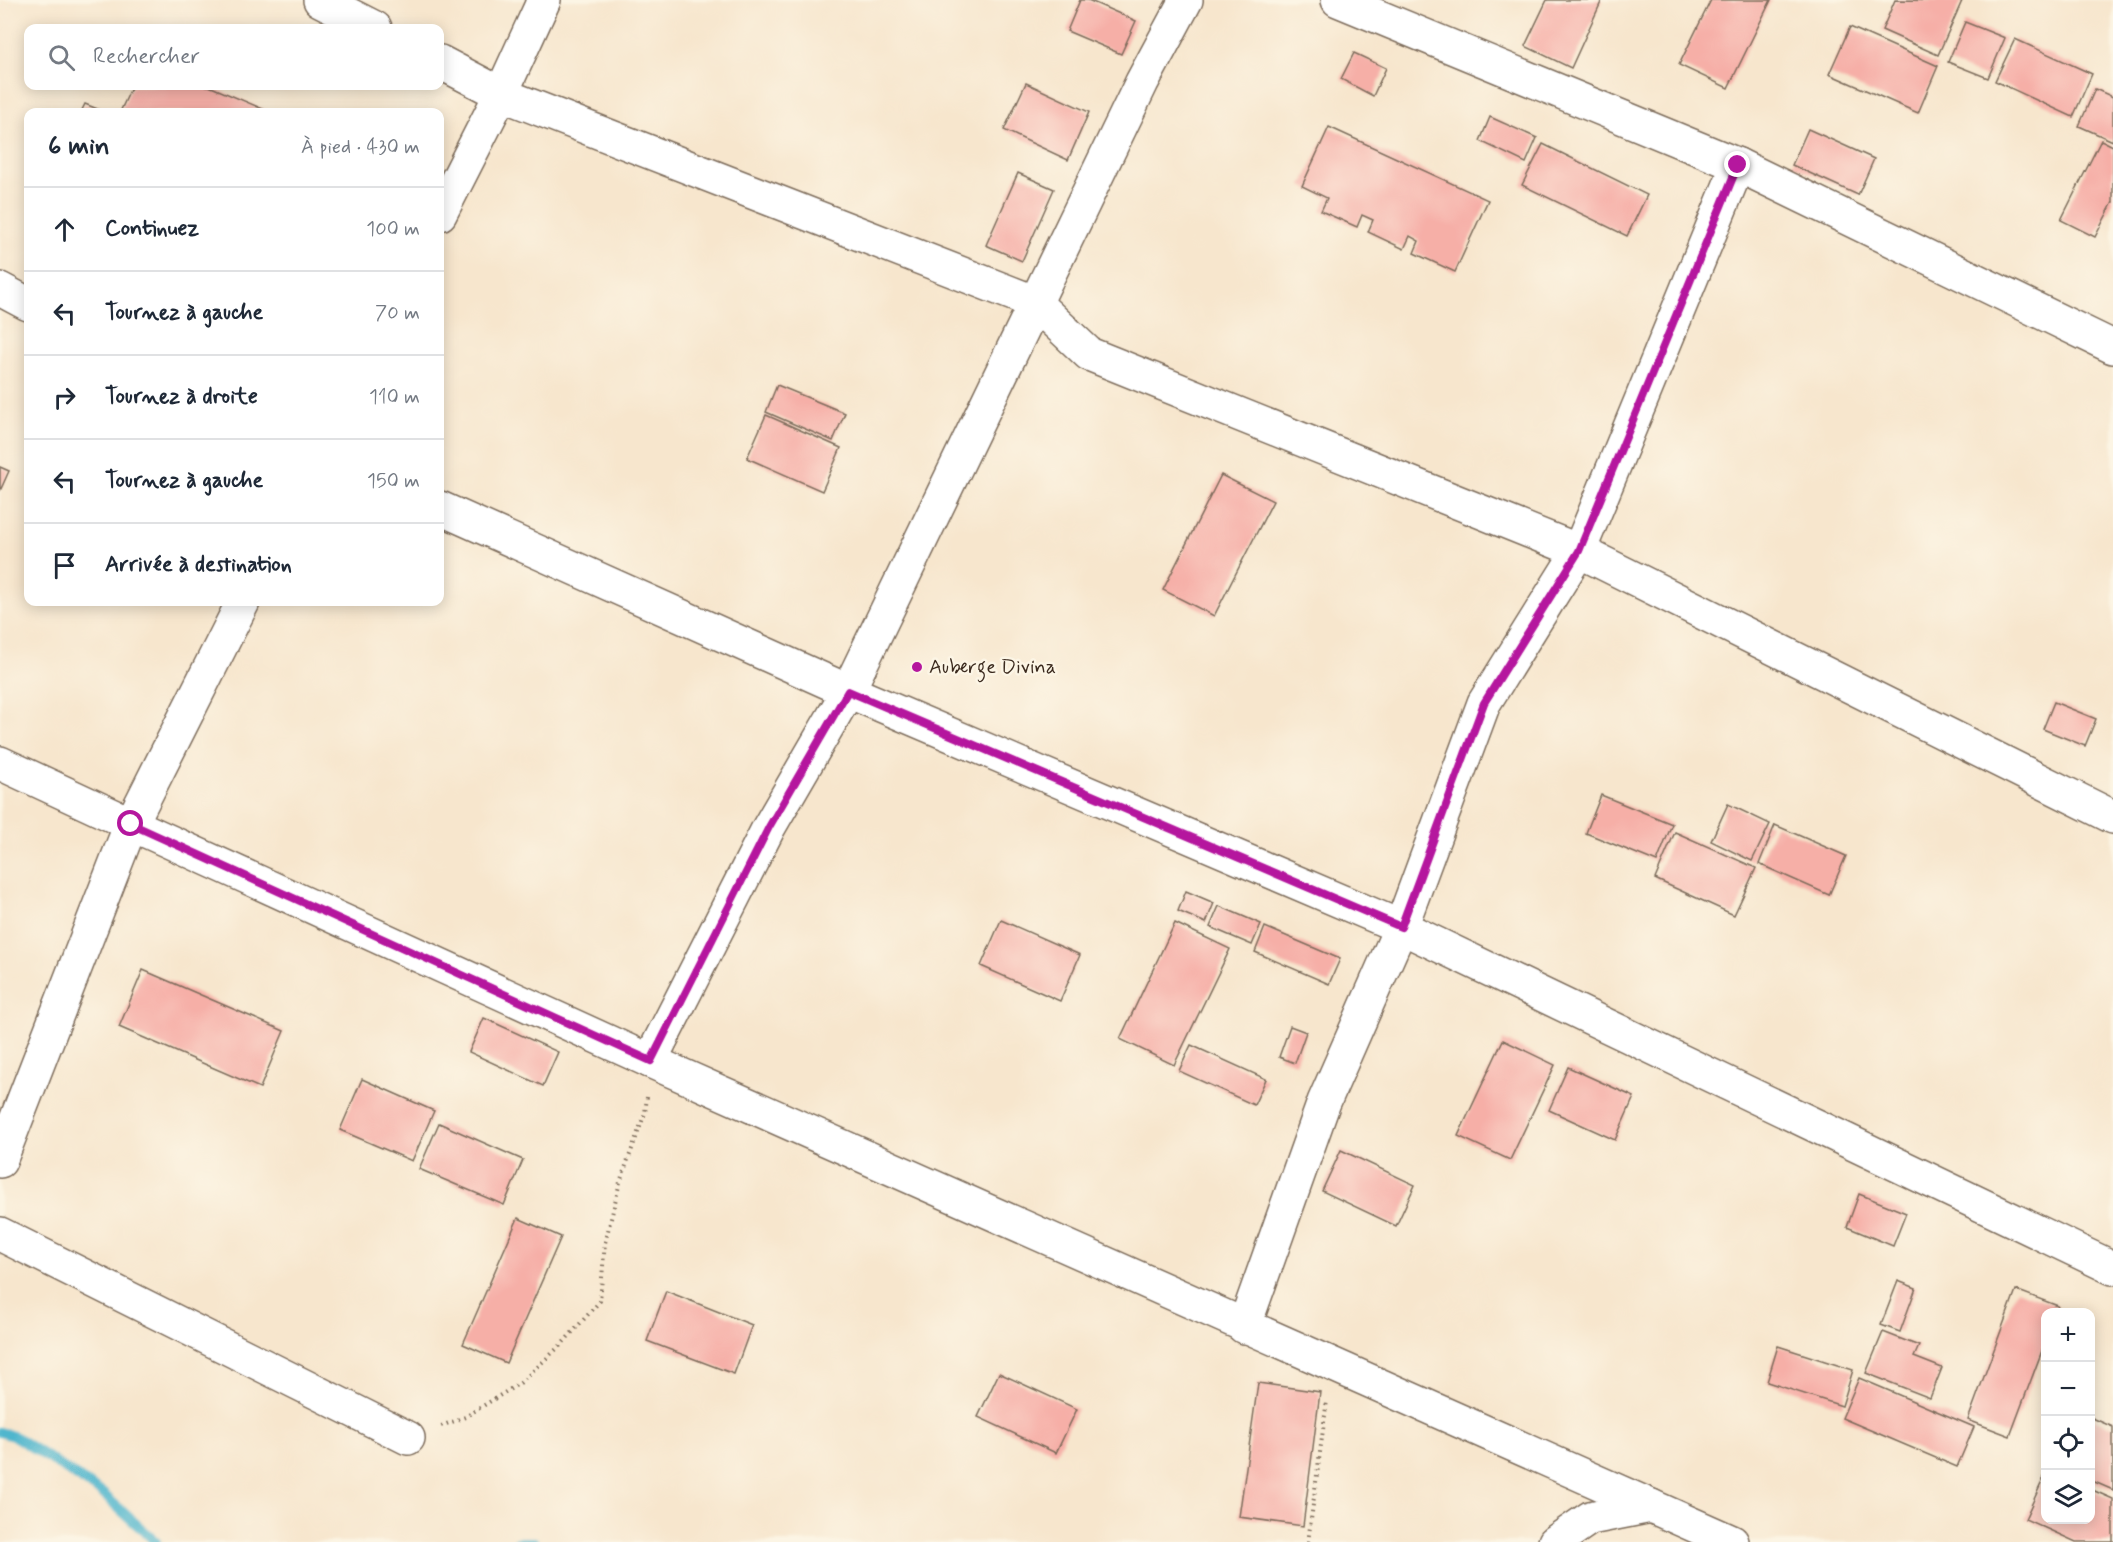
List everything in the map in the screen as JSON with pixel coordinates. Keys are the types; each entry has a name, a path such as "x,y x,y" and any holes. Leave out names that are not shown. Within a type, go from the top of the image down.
{"street":[{"path":"320,0 367,24"},
{"path":"444,206 501,94 544,0"},
{"path":"651,1061 769,827 848,691 1034,302 1142,82 1186,0"},
{"path":"1338,0 1738,165 2113,347"},
{"path":"444,64 501,94 1034,302 1089,354 1579,551 2113,817"},
{"path":"1244,1327 1324,1102 1401,927 1484,703 1579,551 1738,165"},
{"path":"0,289 24,301"},
{"path":"444,510 848,691 1401,927 2113,1268"},
{"path":"0,1161 131,824 241,606"},
{"path":"0,763 651,1061 1244,1327 1732,1542"},
{"path":"0,1234 408,1438"},
{"path":"1555,1542 1590,1518 1651,1506"}],"path":[{"path":"408,1438 465,1417 520,1383 562,1344 600,1302 605,1243 620,1182 645,1113 651,1061"},
{"path":"1308,1542 1333,1366"}],"building":[{"path":"1080,0 1088,0 1136,21 1121,54 1067,31"},
{"path":"1547,0 1602,0 1571,68 1525,46"},
{"path":"1711,0 1771,0 1728,88 1679,65"},
{"path":"1895,0 1962,1 1938,55 1882,30"},
{"path":"1965,22 2005,38 1988,78 1948,62"},
{"path":"1850,27 1938,66 1918,113 1829,74"},
{"path":"2015,39 2092,74 2073,117 1995,81"},
{"path":"1354,53 1386,68 1373,96 1341,79"},
{"path":"1026,83 1089,112 1068,160 1004,130"},
{"path":"2095,89 2113,97 2113,141 2079,126"},
{"path":"130,90 218,90 261,108 122,108"},
{"path":"85,104 95,108 83,108"},
{"path":"1490,117 1537,138 1526,163 1480,141"},
{"path":"1329,127 1488,200 1455,272 1414,253 1419,241 1410,236 1404,249 1368,232 1373,220 1362,215 1357,227 1321,211 1327,198 1302,186"},
{"path":"1808,129 1874,159 1858,195 1792,165"},
{"path":"2101,140 2113,146 2113,202 2095,237 2061,220"},
{"path":"1543,144 1647,195 1627,236 1522,185"},
{"path":"1018,173 1054,189 1022,261 986,245"},
{"path":"777,385 845,413 833,441 766,412"},
{"path":"766,415 841,448 822,491 747,458"},
{"path":"0,467 9,471 0,491"},
{"path":"1221,475 1273,501 1214,616 1163,590"},
{"path":"2054,702 2096,719 2085,746 2043,729"},
{"path":"1601,795 1672,824 1657,862 1586,833"},
{"path":"1728,804 1770,824 1752,861 1711,841"},
{"path":"1775,825 1846,856 1829,895 1759,864"},
{"path":"1675,832 1756,868 1734,915 1655,879"},
{"path":"1186,891 1214,903 1206,923 1178,911"},
{"path":"1219,906 1261,924 1252,945 1210,927"},
{"path":"1001,920 1080,955 1060,1001 981,966"},
{"path":"1175,923 1230,949 1174,1065 1120,1039"},
{"path":"1265,927 1340,959 1329,984 1255,952"},
{"path":"143,970 284,1031 260,1088 119,1027"},
{"path":"484,1018 558,1052 543,1086 469,1052"},
{"path":"1290,1026 1306,1032 1295,1063 1279,1057"},
{"path":"1503,1040 1555,1065 1510,1160 1458,1136"},
{"path":"1191,1045 1266,1079 1254,1105 1179,1071"},
{"path":"1568,1067 1634,1097 1615,1140 1549,1110"},
{"path":"362,1079 434,1111 412,1161 340,1130"},
{"path":"439,1123 523,1160 504,1205 419,1169"},
{"path":"1341,1150 1415,1185 1396,1226 1322,1191"},
{"path":"1859,1194 1906,1213 1893,1246 1847,1227"},
{"path":"518,1218 561,1237 506,1363 463,1344"},
{"path":"1898,1281 1916,1288 1900,1332 1881,1325"},
{"path":"2016,1290 2058,1306 2057,1308 2041,1308 2041,1353 2010,1436 1968,1420"},
{"path":"666,1291 752,1325 734,1374 647,1341"},
{"path":"1883,1332 1919,1346 1914,1357 1942,1368 1930,1398 1866,1373"},
{"path":"1778,1346 1853,1370 1842,1406 1767,1382"},
{"path":"999,1373 1077,1409 1056,1453 978,1417"},
{"path":"1859,1378 1974,1427 1957,1467 1842,1418"},
{"path":"1258,1383 1320,1392 1303,1526 1239,1517"},
{"path":"2095,1419 2113,1427 2113,1490 2095,1482"},
{"path":"2041,1484 2041,1524 2095,1524 2095,1491 2113,1499 2113,1542 2076,1542 2025,1519"}],"waterway":[{"path":"0,1432 16,1437 102,1493 156,1542"},
{"path":"518,1542 534,1542"}],"place":[{"name":"Auberge Divina","path":"917,667"}],"route":[{"path":"131,824 651,1061 769,827 848,691 1401,927 1484,703 1579,551 1738,165"}]}
